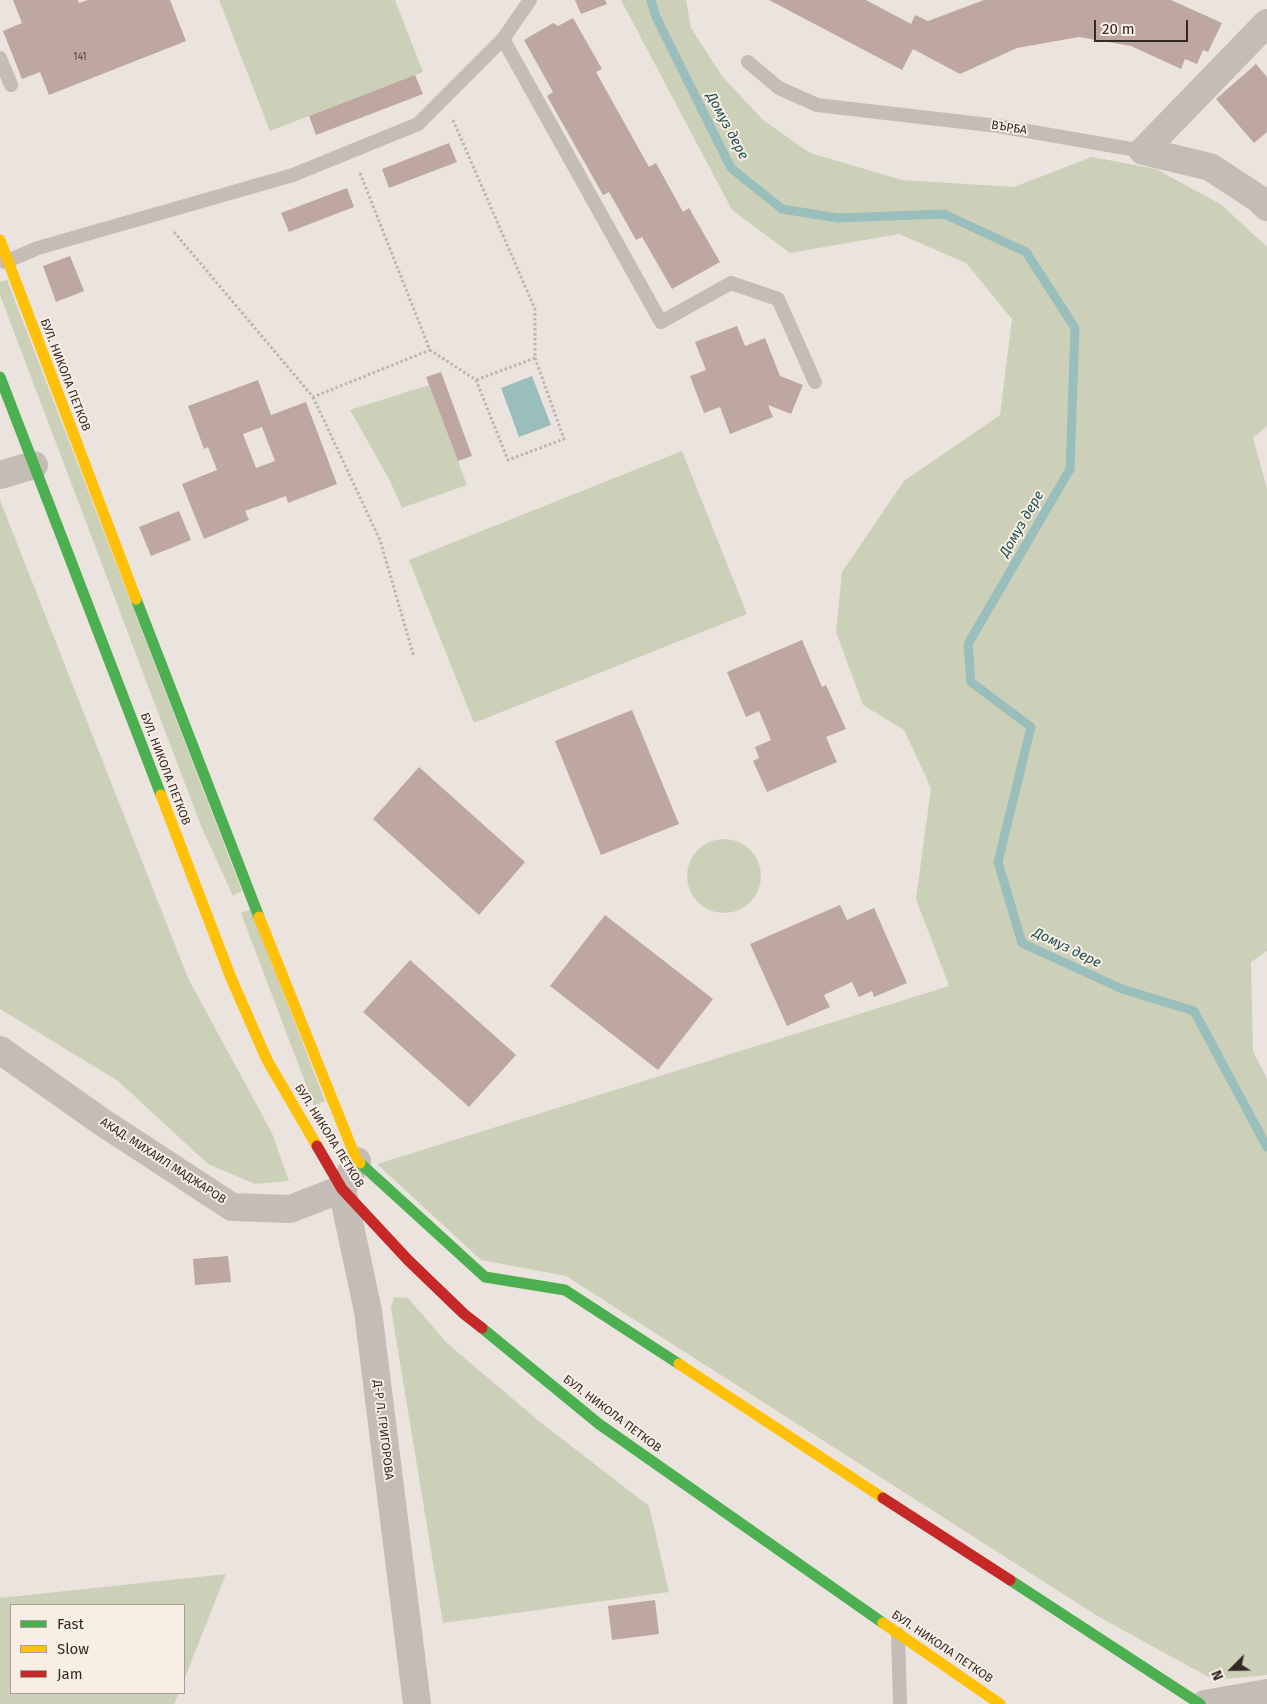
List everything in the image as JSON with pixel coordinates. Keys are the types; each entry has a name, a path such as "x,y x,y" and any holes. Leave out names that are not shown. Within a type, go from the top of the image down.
{"street":[{"path":"1143,151 1267,23"},
{"name":"ВЪРБА","path":"1143,151 1210,167 1259,199 1267,207"},
{"name":"БУЛ. НИКОЛА ПЕТКОВ","path":"0,240 4,262 291,999 357,1161"},
{"name":"БУЛ. НИКОЛА ПЕТКОВ","path":"0,378 235,986 267,1060 342,1189 408,1260 464,1314 599,1424 1000,1704"},
{"path":"0,475 34,465"},
{"name":"АКАД. МИХАИЛ МАДЖАРОВ","path":"0,1050 102,1122 232,1207 290,1209 342,1189"},
{"path":"342,1189 357,1161 485,1277 566,1290 1200,1704"},
{"name":"Д-Р Л. ГРИГОРОВА","path":"342,1189 368,1311 417,1704"},
{"path":"1205,1704 1267,1693"}],"lane":[{"path":"4,262 38,248 293,175 418,124 503,40 530,0"},
{"path":"503,40 661,322 731,283 778,299 815,382"},
{"path":"0,58 11,85"},
{"name":"ВЪРБА","path":"748,62 778,88 817,105 998,126 1143,151"},
{"path":"898,1634 900,1704"}],"path":[{"path":"351,151 430,350 476,380 508,460 564,439 535,358 536,309 444,98"},
{"path":"158,213 312,397 380,540 414,657"},
{"path":"312,397 430,350"},
{"path":"476,380 535,358"}],"green space":[{"path":"219,0 395,0 423,72 270,131"},
{"path":"621,0 686,0 691,28 722,76 763,120 810,153 902,180 1014,187 1092,157 1156,169 1222,205 1267,247 1267,426 1253,438 1267,488 1267,951 1251,962 1253,1051 1267,1079 1267,1675 1214,1680 1099,1617 566,1276 481,1260 377,1164 949,986 916,899 931,788 904,730 863,705 836,632 842,572 904,481 1000,415 1012,319 966,263 899,234 790,253 732,210"},
{"path":"7,280 242,891 233,896 201,826 0,295 0,282"},
{"path":"429,385 467,485 402,508 390,481 350,410"},
{"path":"682,451 747,614 474,723 409,560"},
{"path":"0,500 188,978 272,1133 289,1181 255,1184 208,1164 118,1081 0,1009"},
{"path":"717,839 731,839 745,845 755,855 761,869 759,890 745,907 731,913 717,913 703,907 693,897 687,883 687,869 693,855 703,845"},
{"path":"251,909 325,1101 314,1106 241,913"},
{"path":"394,1297 408,1298 447,1343 540,1422 649,1506 669,1592 443,1623 391,1308"},
{"path":"226,1574 185,1677 185,1604 10,1604 10,1694 179,1694 174,1704 0,1704 0,1598"}],"water":[{"path":"532,376 551,425 519,437 501,388"}],"building":[{"path":"13,0 78,0 79,3 88,0 170,0 186,41 49,95 40,72 22,79 3,31 22,23"},
{"path":"575,0 605,0 607,4 581,14"},
{"path":"769,0 866,0 911,24 915,15 928,21 984,0 1171,0 1222,23 1208,52 1203,50 1197,64 1185,59 1181,69 1131,46 1079,37 1017,48 960,74 913,49 902,70"},
{"path":"573,18 602,69 596,72 649,167 656,163 683,212 689,208 720,262 672,289 642,237 636,240 609,192 603,195 547,96 553,92 524,40 553,23 558,26"},
{"path":"1256,64 1267,77 1267,132 1254,143 1216,99"},
{"path":"415,75 423,94 316,135 309,116"},
{"path":"449,143 457,162 389,188 382,169"},
{"path":"347,188 354,207 289,232 281,213"},
{"path":"70,256 84,291 56,302 43,266"},
{"path":"737,326 745,346 765,338 780,376 803,385 791,414 768,405 773,417 730,434 720,407 704,413 690,376 706,370 695,342"},
{"path":"441,372 472,456 458,461 426,377"},
{"path":"258,380 271,415 306,402 337,484 288,503 286,496 245,511 249,520 204,539 182,484 217,470 208,447 204,449 188,406","holes":["262,427 275,461 256,468 243,434"]},
{"path":"179,511 191,540 151,556 139,527"},
{"path":"802,640 822,687 826,685 846,729 826,737 837,762 767,792 753,761 759,758 755,747 771,740 759,711 746,717 727,672"},
{"path":"632,710 679,824 601,855 555,741"},
{"path":"419,767 525,862 479,915 373,819"},
{"path":"840,905 847,920 874,908 907,983 874,997 872,991 859,997 852,982 824,995 830,1007 787,1026 750,944"},
{"path":"605,915 713,999 658,1070 550,986"},
{"path":"410,960 516,1055 469,1107 363,1012"},
{"path":"228,1256 231,1282 195,1285 193,1259"},
{"path":"655,1600 659,1634 612,1640 608,1606"}],"waterway":[{"name":"Домуз дере","path":"651,0 656,17 731,168 782,209 838,218 944,214 1026,252 1075,328 1070,469 968,644 971,682 1031,727 998,862 1022,943 1122,989 1194,1011 1267,1147"}],"traffic: fast":[{"path":"0,377 161,795"},
{"path":"136,599 259,917"},
{"path":"360,1163 485,1277 565,1290 679,1364"},
{"path":"482,1328 599,1424 883,1623"},
{"path":"1010,1580 1200,1704"}],"traffic: slow":[{"path":"0,240 136,599"},
{"path":"161,795 231,978 267,1060 317,1146"},
{"path":"259,917 357,1161 360,1163"},
{"path":"679,1364 883,1498"},
{"path":"883,1623 1000,1704"}],"traffic: jam":[{"path":"317,1146 342,1189 408,1260 464,1314 482,1328"},
{"path":"883,1498 1010,1580"}]}
